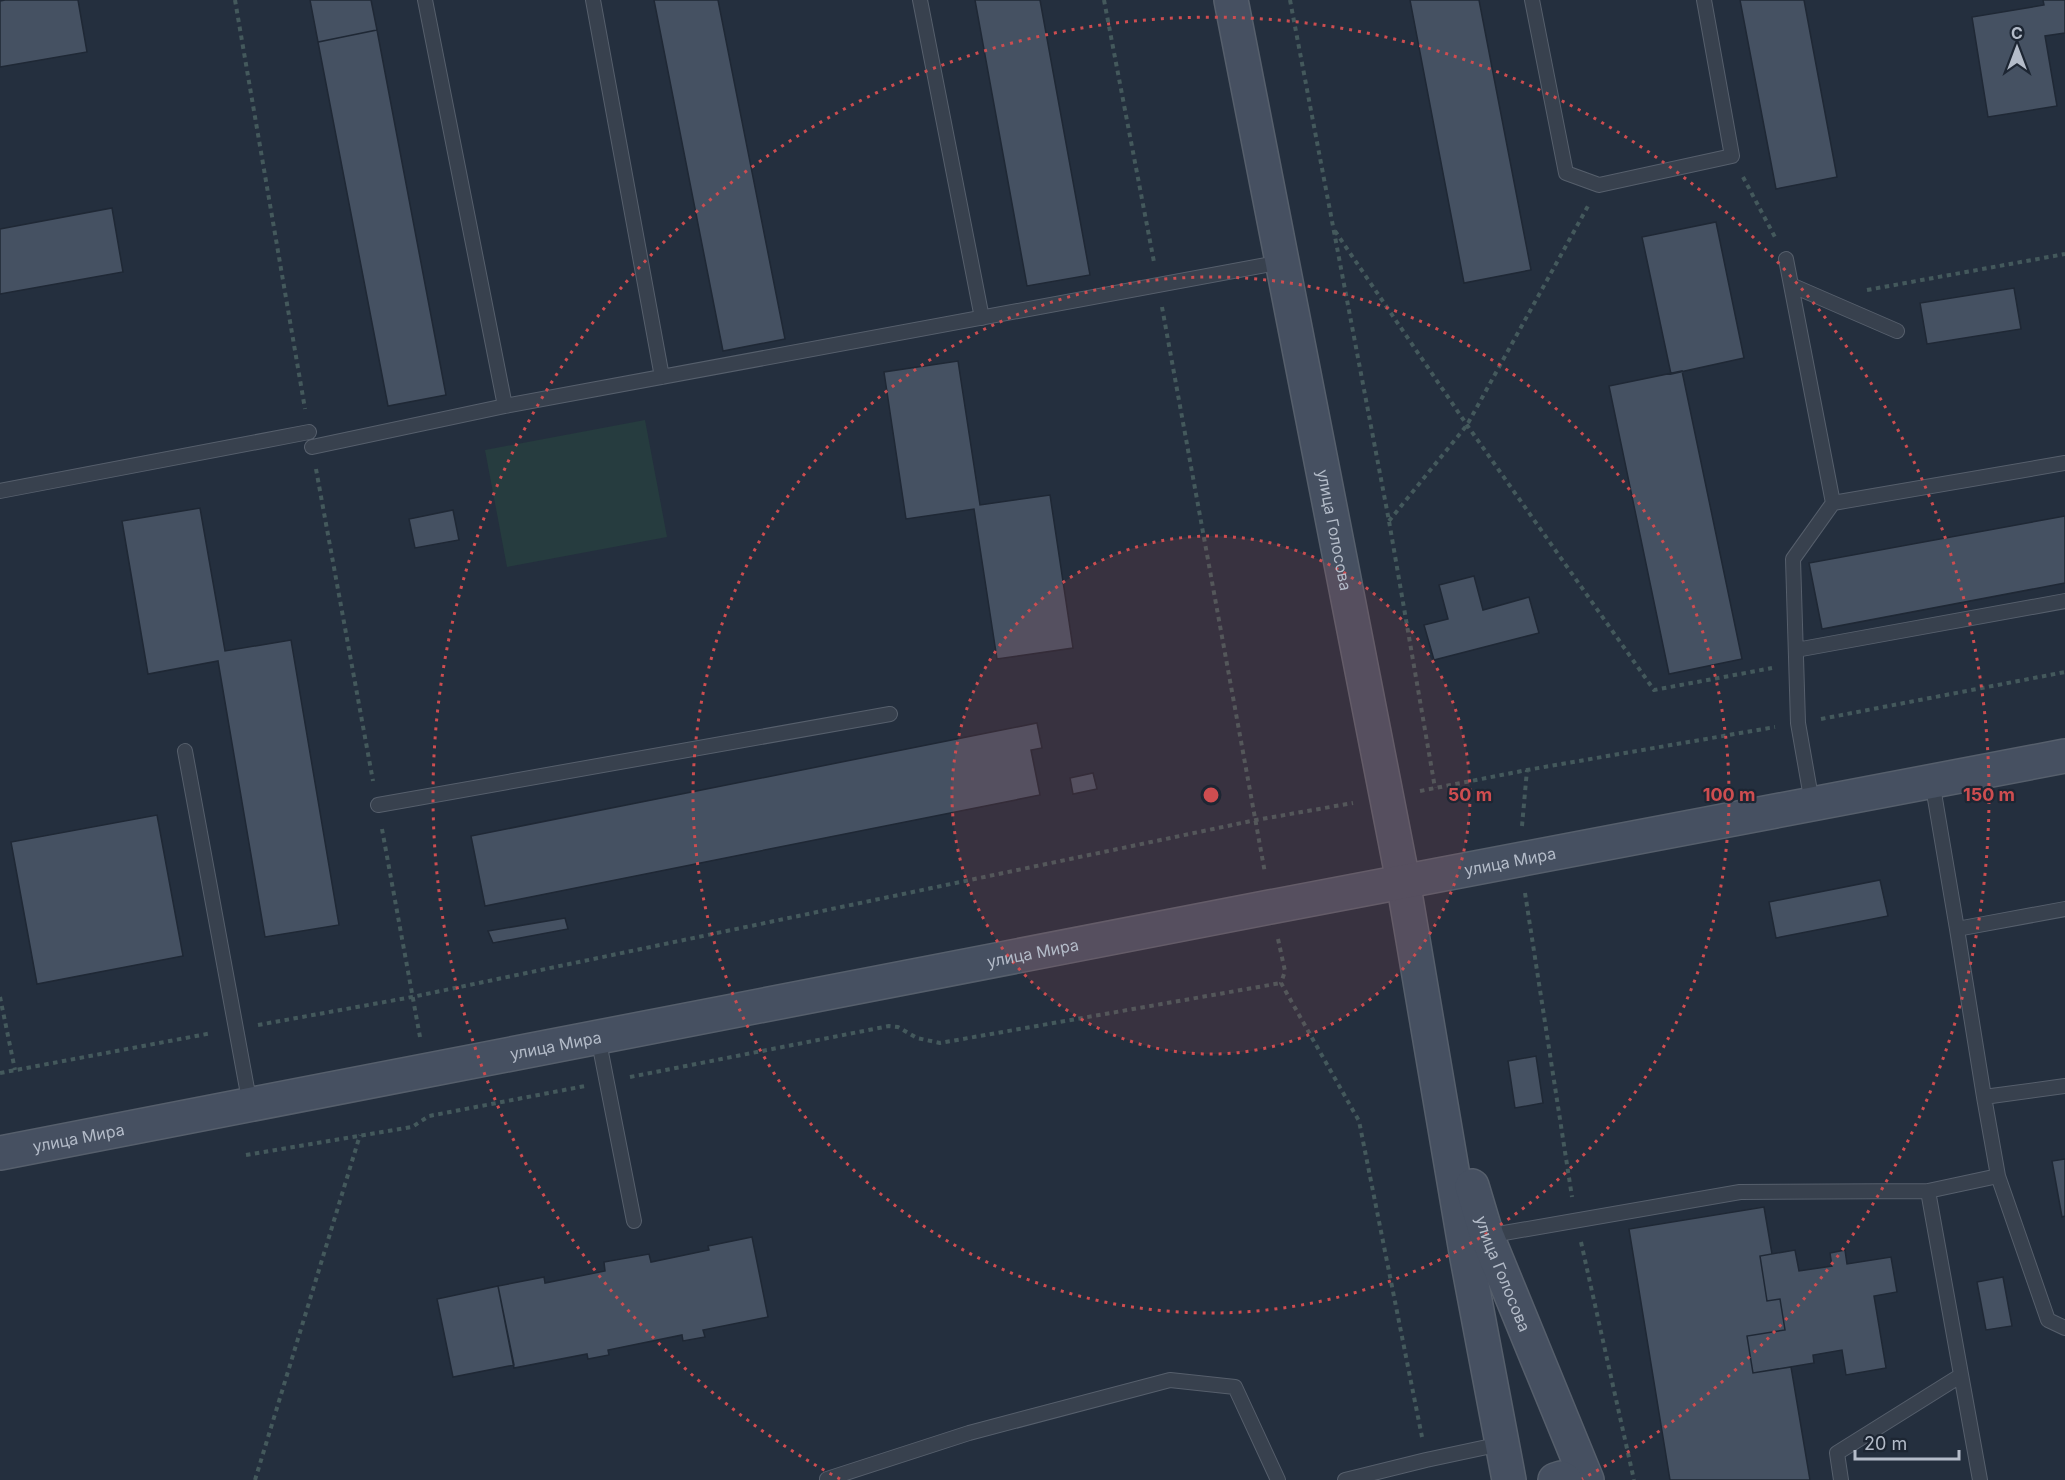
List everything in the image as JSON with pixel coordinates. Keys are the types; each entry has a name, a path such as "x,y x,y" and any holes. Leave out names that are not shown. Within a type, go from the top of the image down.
{"main road":[{"name":"улица Голосова","path":"1231,0 1403,881 1433,1062 1509,1480"},
{"name":"улица Мира","path":"0,1154 1403,881 2065,756"},
{"name":"улица Голосова","path":"1433,1062 1487,1236 1587,1480"},
{"path":"1555,1480 1561,1478 1565,1480"}],"lane":[{"path":"425,0 505,406"},
{"path":"593,0 662,377"},
{"path":"920,0 982,318"},
{"path":"1532,0 1566,173 1599,185 1732,156 1704,0"},
{"path":"1786,259 1833,503"},
{"path":"312,447 505,406 1282,262"},
{"path":"1791,285 1897,331"},
{"path":"0,491 309,432"},
{"path":"1812,803 1798,723 1793,559 1833,503 2065,463"},
{"path":"1796,657 2065,601"},
{"path":"378,805 890,714"},
{"path":"185,752 250,1105"},
{"path":"1932,781 1998,1176 2048,1320 2065,1328"},
{"path":"1957,929 2065,909"},
{"path":"598,1037 634,1221"},
{"path":"1984,1097 2065,1086"},
{"path":"1487,1236 1740,1192 1928,1191 1998,1176"},
{"path":"1928,1191 1980,1480"},
{"path":"1841,1480 1838,1453 1960,1376"},
{"path":"827,1479 969,1433 1170,1380 1235,1387 1278,1480"},
{"path":"1345,1480 1501,1444"}],"path":[{"path":"235,0 309,432"},
{"path":"1104,0 1256,820 1270,907 1285,971 1281,983 1359,1121 1426,1460"},
{"path":"1290,0 1389,521 1435,788"},
{"path":"1732,156 1786,259"},
{"path":"1389,521 1467,425 1599,185"},
{"path":"1334,229 1467,425 1654,690 1796,657"},
{"path":"1822,298 2065,254"},
{"path":"312,447 426,1071"},
{"path":"0,1073 412,997 1256,820 1798,723 2065,672"},
{"path":"1527,770 1520,859 1576,1220 1634,1480"},
{"path":"246,1155 412,1127 429,1116 890,1026 898,1027 917,1038 940,1044 1281,983"},
{"path":"0,997 15,1070"},
{"path":"255,1480 360,1135"}],"green space":[{"path":"645,420 667,537 507,567 485,450"}],"building":[{"path":"78,0 87,52 0,67 0,1"},
{"path":"310,0 371,0 377,30 318,42"},
{"path":"654,0 718,0 785,339 723,351"},
{"path":"975,0 1040,0 1090,275 1027,286"},
{"path":"1410,0 1479,0 1531,270 1464,283"},
{"path":"1740,0 1804,0 1837,177 1776,189"},
{"path":"2043,0 2065,0 2065,33 2045,36 2057,106 1988,117 1972,17 2044,5"},
{"path":"377,30 446,395 388,406 318,42"},
{"path":"112,208 123,272 0,294 0,229"},
{"path":"1716,222 1744,358 1671,374 1642,237"},
{"path":"2014,288 2021,329 1927,344 1920,303"},
{"path":"958,361 980,505 1050,495 1073,648 997,659 974,509 906,519 884,372"},
{"path":"1682,371 1742,659 1669,674 1609,386"},
{"path":"200,508 225,651 291,640 339,925 265,937 218,661 148,674 122,521"},
{"path":"453,510 459,540 415,548 409,519"},
{"path":"2065,516 2065,583 1822,629 1809,563"},
{"path":"1474,576 1483,610 1529,597 1539,633 1434,660 1424,625 1448,619 1439,585"},
{"path":"1037,723 1042,748 1031,750 1040,795 485,906 471,836"},
{"path":"1093,773 1097,789 1073,794 1070,778"},
{"path":"157,815 183,956 37,984 11,842"},
{"path":"1880,880 1888,916 1776,938 1769,902"},
{"path":"565,918 568,929 493,943 488,931"},
{"path":"1536,1056 1543,1103 1515,1108 1508,1061"},
{"path":"2065,1159 2065,1216 2062,1217 2052,1161"},
{"path":"1764,1207 1772,1254 1760,1256 1767,1301 1780,1299 1785,1330 1747,1336 1753,1373 1791,1367 1810,1480 1670,1480 1629,1229"},
{"path":"752,1237 768,1317 703,1330 705,1337 683,1341 682,1335 608,1350 609,1355 588,1359 587,1354 514,1368 498,1286 544,1277 545,1283 605,1271 604,1262 649,1254 651,1262 709,1250 708,1246"},
{"path":"1795,1250 1799,1271 1832,1266 1830,1253 1845,1250 1847,1264 1891,1257 1897,1292 1874,1296 1886,1368 1846,1375 1842,1350 1813,1355 1814,1363 1753,1373 1747,1336 1785,1330 1780,1299 1767,1301 1760,1256"},
{"path":"2003,1277 2012,1326 1986,1330 1977,1282"},
{"path":"498,1286 514,1365 453,1377 437,1299"}]}
